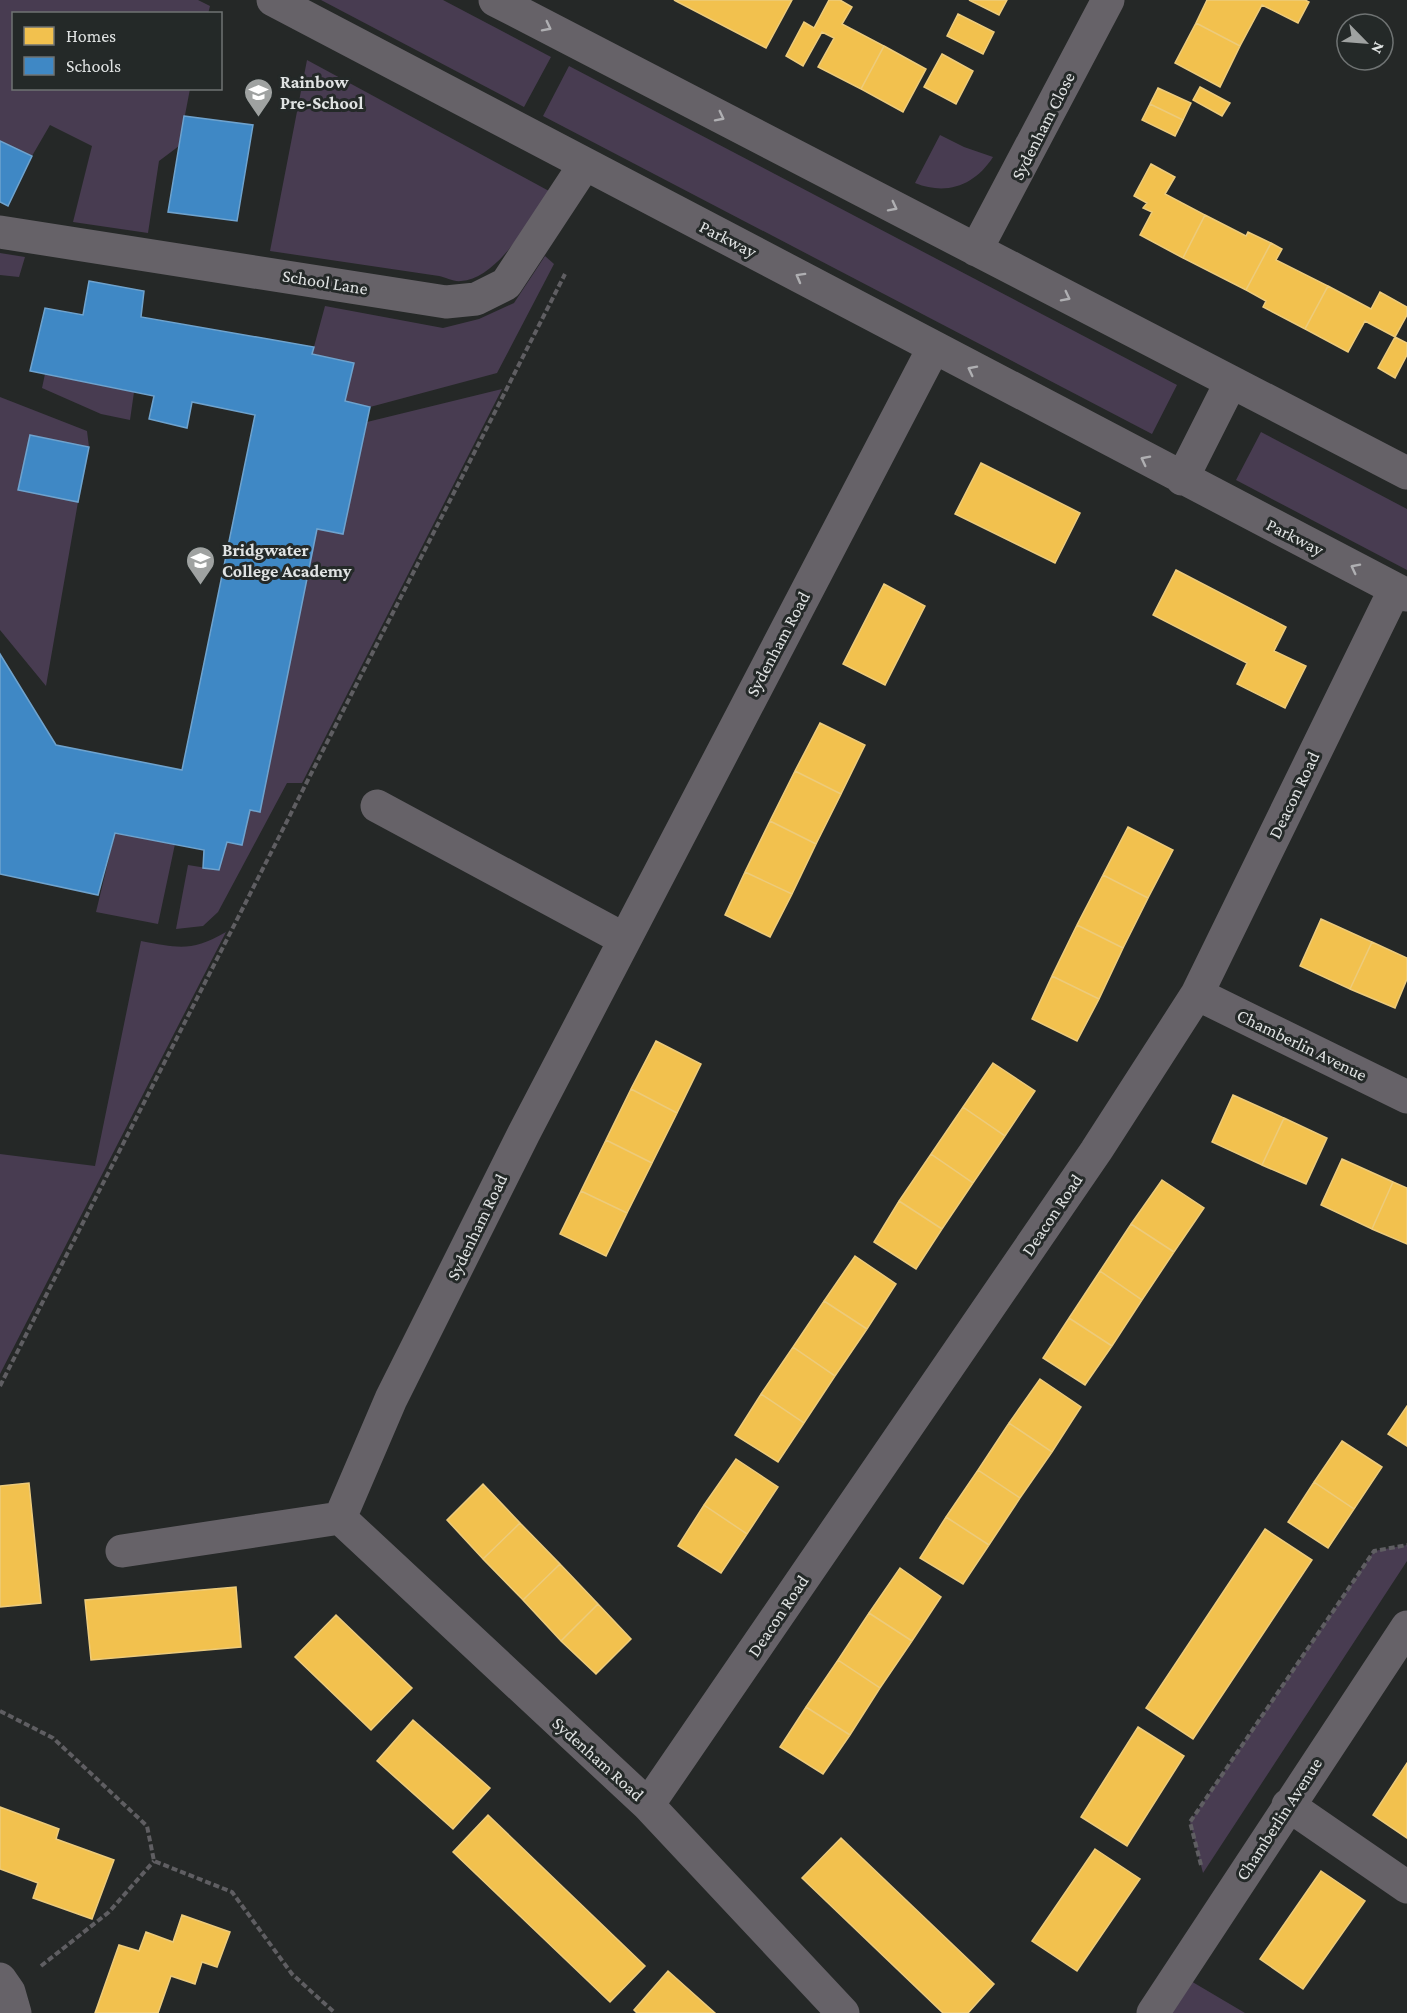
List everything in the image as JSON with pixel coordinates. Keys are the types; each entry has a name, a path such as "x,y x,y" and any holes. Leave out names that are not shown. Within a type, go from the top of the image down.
{"street":[{"name":"Parkway","path":"273,0 933,349 1401,592"},
{"path":"495,0 1407,473"},
{"name":"Sydenham Close","path":"976,250 1108,0"},
{"name":"School Lane","path":"0,232 446,302 476,299 506,284 585,164"},
{"name":"Sydenham Road","path":"843,2013 648,1805 503,1673 340,1518 396,1388 624,939 933,349"},
{"path":"1182,479 1232,382"},
{"name":"Deacon Road","path":"648,1805 1090,1160 1197,994 1401,592"},
{"path":"377,806 624,939"},
{"name":"Chamberlin Avenue","path":"1197,994 1407,1097"},
{"path":"122,1551 340,1518"},
{"name":"Chamberlin Avenue","path":"1153,2013 1407,1627"},
{"path":"1288,1805 1407,1887"}],"path":[{"path":"0,1386 570,264"},
{"path":"1215,1918 1190,1822 1374,1551 1407,1545"},
{"path":"0,1711 53,1738 147,1826 154,1861"},
{"path":"8,1995 109,1911 154,1861"},
{"path":"154,1861 232,1892 292,1974 335,2013"}],"shaded area":[{"path":"0,0 198,0 210,6 208,12 12,12 12,90 190,90 179,146 159,161 148,233 73,222 92,146 50,125 32,156 0,141"},
{"path":"321,0 443,0 551,57 524,107"},
{"path":"307,60 549,191 512,246 488,270 475,278 458,281 439,276 270,251"},
{"path":"569,66 1177,385 1152,434 543,116"},
{"path":"940,135 964,147 993,157 978,175 959,185 938,188 915,183"},
{"path":"0,253 25,257 19,277 0,275"},
{"path":"545,256 554,264 497,373 370,407 345,401 354,363 312,354 325,306 443,328 479,319 514,303"},
{"path":"45,374 134,392 130,420 101,414 42,388"},
{"path":"502,389 302,783 287,783 218,912 203,926 176,929 188,865 219,870 227,842 242,845 317,529 343,534 367,422"},
{"path":"0,397 87,431 89,447 30,435 18,489 78,502 46,686 0,630"},
{"path":"1261,432 1407,509 1407,570 1236,480"},
{"path":"115,833 175,844 158,924 96,912"},
{"path":"226,932 0,1374 0,1154 95,1166 141,941 185,947 203,943"},
{"path":"1407,1545 1407,1561 1203,1873 1190,1822 1374,1551"},
{"path":"1179,1974 1245,2013 1154,2013"}],"building: Homes":[{"path":"674,0 792,0 766,48"},
{"path":"829,0 840,0 852,7 842,24 884,46 861,89 818,67 834,38 822,32 803,66 786,56 804,22 814,28"},
{"path":"969,0 1007,0 999,15"},
{"path":"1207,0 1305,0 1309,2 1298,23 1262,5 1240,46 1196,23"},
{"path":"958,14 994,32 983,54 947,36"},
{"path":"1196,23 1240,46 1220,87 1175,63"},
{"path":"884,46 926,69 903,112 861,89"},
{"path":"942,54 973,71 956,104 924,87"},
{"path":"1200,87 1230,103 1222,116 1193,100"},
{"path":"1158,88 1191,103 1183,120 1150,104"},
{"path":"1150,104 1183,120 1175,136 1142,120"},
{"path":"1151,164 1175,177 1165,194 1205,215 1183,258 1140,235 1152,212 1143,208 1147,203 1134,196"},
{"path":"1205,215 1246,236 1248,232 1271,243 1246,290 1183,258"},
{"path":"1271,243 1282,249 1276,260 1328,286 1305,329 1263,307 1266,301 1246,290"},
{"path":"1328,286 1371,309 1380,292 1407,307 1407,315 1395,337 1365,321 1348,352 1305,329"},
{"path":"1395,337 1407,343 1407,355 1395,378 1378,368"},
{"path":"981,463 1080,513 1055,563 955,514"},
{"path":"1176,570 1286,627 1274,651 1306,666 1285,708 1237,684 1247,663 1153,615"},
{"path":"884,584 925,606 885,685 843,664"},
{"path":"820,723 865,745 841,794 795,771"},
{"path":"795,771 841,794 816,844 770,821"},
{"path":"770,821 816,844 792,894 745,872"},
{"path":"1128,827 1173,850 1148,898 1103,875"},
{"path":"745,872 792,894 770,937 725,915"},
{"path":"1103,875 1148,898 1123,948 1077,925"},
{"path":"1321,919 1372,942 1350,989 1300,966"},
{"path":"1077,925 1123,948 1099,999 1052,976"},
{"path":"1372,942 1407,958 1407,979 1395,1008 1350,989"},
{"path":"1052,976 1099,999 1077,1041 1032,1019"},
{"path":"656,1041 701,1064 677,1113 631,1089"},
{"path":"993,1063 1035,1091 1005,1136 963,1107"},
{"path":"631,1089 677,1113 652,1163 606,1140"},
{"path":"1233,1095 1284,1118 1262,1165 1212,1142"},
{"path":"963,1107 1005,1136 973,1183 931,1154"},
{"path":"1284,1118 1327,1138 1306,1184 1262,1165"},
{"path":"606,1140 652,1163 627,1213 581,1191"},
{"path":"931,1154 973,1183 942,1229 899,1201"},
{"path":"1342,1159 1393,1182 1372,1229 1321,1205"},
{"path":"1162,1180 1204,1208 1174,1252 1131,1224"},
{"path":"1393,1182 1407,1188 1407,1244 1372,1229"},
{"path":"581,1191 627,1213 606,1256 560,1234"},
{"path":"899,1201 942,1229 916,1269 874,1242"},
{"path":"1131,1224 1174,1252 1142,1300 1100,1271"},
{"path":"855,1256 896,1284 867,1329 824,1301"},
{"path":"1100,1271 1142,1300 1112,1346 1069,1318"},
{"path":"824,1301 867,1329 835,1376 793,1347"},
{"path":"1069,1318 1112,1346 1085,1385 1043,1358"},
{"path":"793,1347 835,1376 804,1423 761,1394"},
{"path":"1040,1379 1081,1407 1052,1452 1009,1423"},
{"path":"761,1394 804,1423 778,1462 735,1435"},
{"path":"1407,1406 1407,1446 1388,1434"},
{"path":"1009,1423 1052,1452 1020,1498 978,1470"},
{"path":"1342,1441 1382,1467 1354,1509 1314,1482"},
{"path":"736,1459 778,1487 747,1534 704,1505"},
{"path":"978,1470 1020,1498 989,1545 946,1517"},
{"path":"1314,1482 1354,1509 1328,1548 1288,1522"},
{"path":"29,1483 41,1603 0,1607 0,1486"},
{"path":"483,1484 520,1523 483,1559 447,1520"},
{"path":"704,1505 747,1534 721,1573 678,1546"},
{"path":"946,1517 989,1545 963,1584 920,1558"},
{"path":"520,1523 560,1564 523,1600 483,1559"},
{"path":"1265,1529 1312,1560 1193,1739 1146,1708"},
{"path":"560,1564 598,1604 561,1641 523,1600"},
{"path":"900,1568 941,1597 912,1641 869,1613"},
{"path":"236,1587 241,1647 91,1660 85,1600"},
{"path":"598,1604 631,1639 596,1674 561,1641"},
{"path":"869,1613 912,1641 880,1688 838,1660"},
{"path":"336,1615 412,1688 371,1730 295,1657"},
{"path":"838,1660 880,1688 850,1735 806,1707"},
{"path":"806,1707 850,1735 823,1774 780,1747"},
{"path":"413,1720 490,1788 453,1829 377,1761"},
{"path":"1138,1727 1184,1756 1127,1846 1081,1817"},
{"path":"1407,1763 1407,1838 1373,1815"},
{"path":"0,1807 59,1829 56,1839 114,1860 92,1919 33,1898 38,1883 0,1869"},
{"path":"488,1815 645,1966 610,2002 453,1852"},
{"path":"841,1838 994,1984 968,2013 943,2013 802,1878"},
{"path":"1095,1849 1140,1879 1077,1971 1032,1941"},
{"path":"1321,1871 1365,1901 1303,1989 1260,1959"},
{"path":"182,1915 230,1932 217,1967 202,1962 195,1984 171,1976 158,2013 95,2013 119,1945 139,1951 146,1932 173,1942"},
{"path":"668,1971 715,2013 637,2013 634,2010"}],"building: Schools":[{"path":"184,116 253,125 237,221 168,212"},
{"path":"0,141 32,156 8,206 0,202"},
{"path":"89,281 144,291 141,317 314,347 312,354 354,363 345,401 370,407 343,534 317,529 260,812 250,810 242,845 227,842 219,870 203,868 204,850 115,833 98,895 0,874 0,654 56,745 182,770 255,415 192,402 187,428 149,419 154,396 30,371 45,308 83,315"},
{"path":"30,435 89,447 78,502 18,490"}],"place":[{"name":"Rainbow Pre-School","path":"259,118"},
{"name":"Bridgwater College Academy","path":"201,586"}]}
